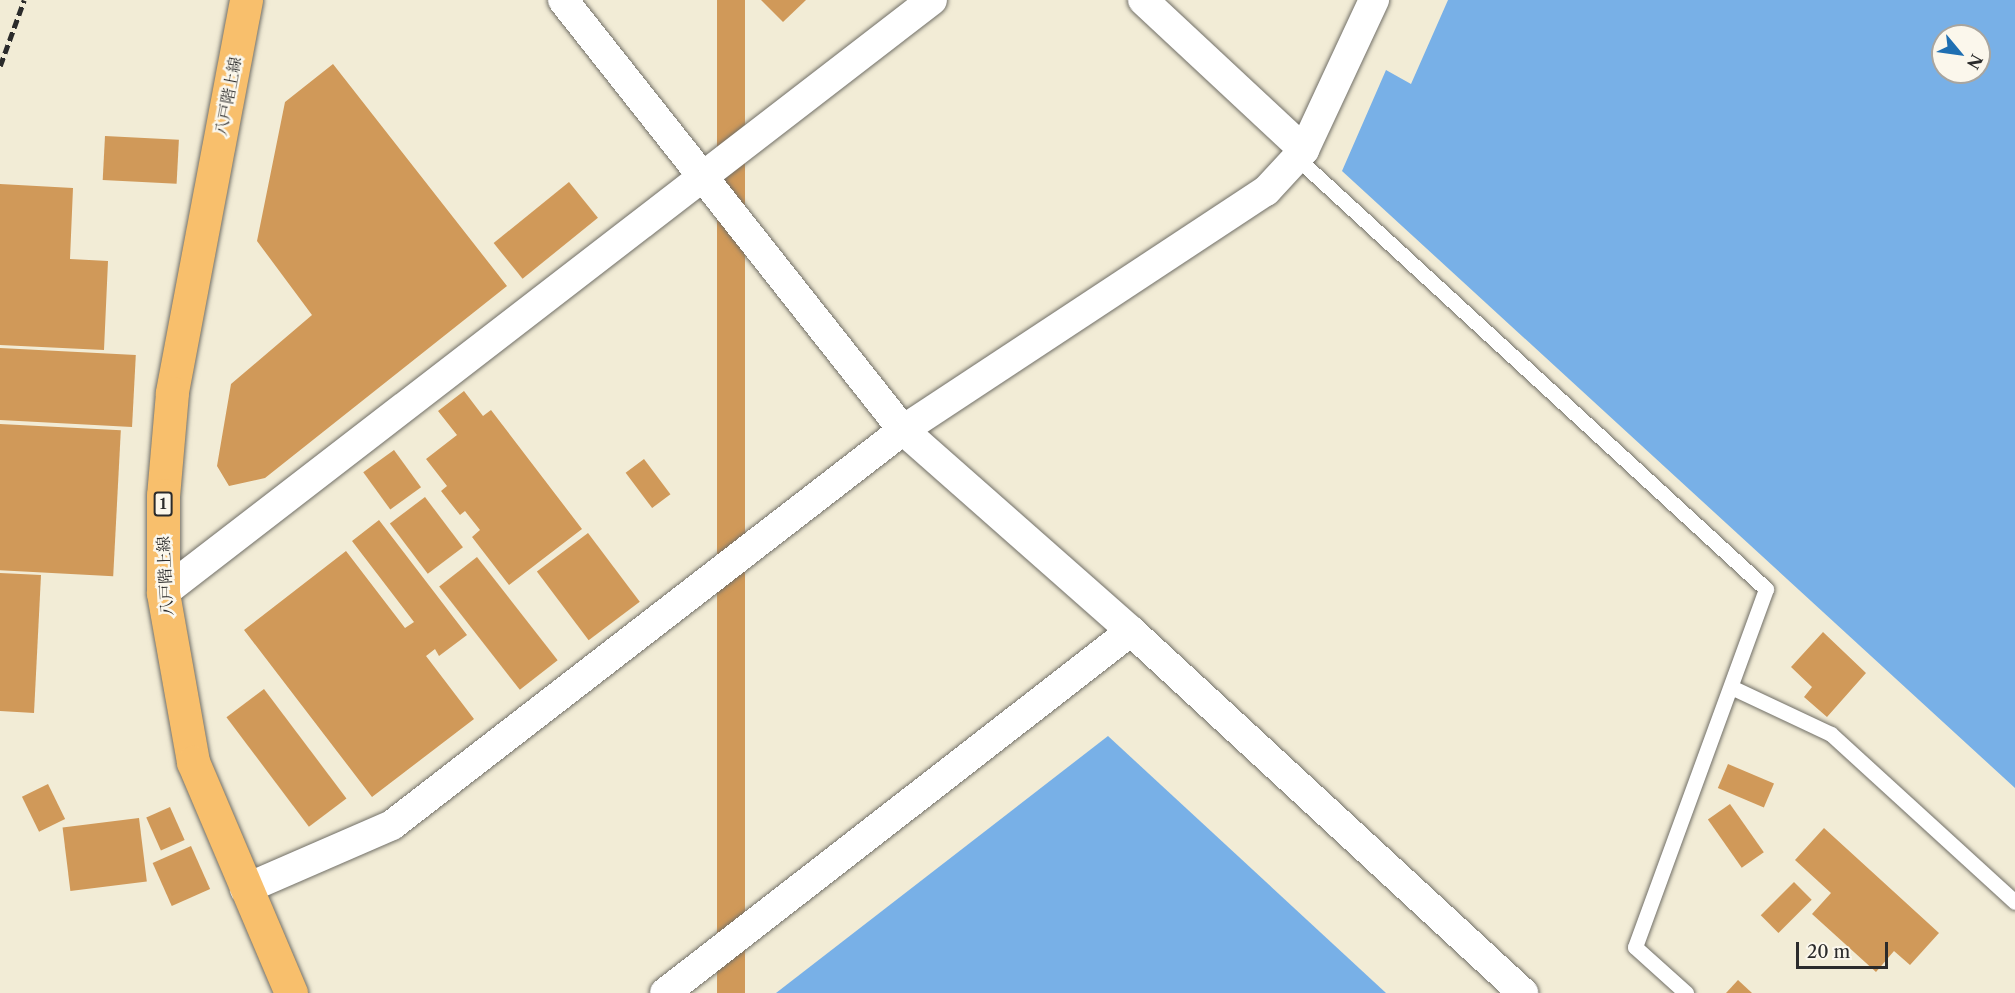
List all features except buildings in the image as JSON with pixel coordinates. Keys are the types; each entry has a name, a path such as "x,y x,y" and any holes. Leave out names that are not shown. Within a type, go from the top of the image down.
{"main road":[{"name":"八戸階上線","path":"246,0 172,393 163,495 163,593 193,762 291,993"}],"street":[{"path":"563,0 903,430 1131,631 1523,993"},
{"path":"163,593 932,0"},
{"path":"1143,0 1300,154"},
{"path":"245,889 392,825 903,430 1266,191 1300,154 1374,0"},
{"path":"665,993 1131,631"}],"lane":[{"path":"1300,154 1766,589 1635,947 1686,993"},
{"path":"1731,687 1831,734 2015,902"}],"water":[{"path":"1448,0 2015,0 2015,788 1342,171 1386,70 1411,84"},
{"path":"1108,736 1386,993 776,993"}],"railway":[{"path":"0,66 24,0"}]}
